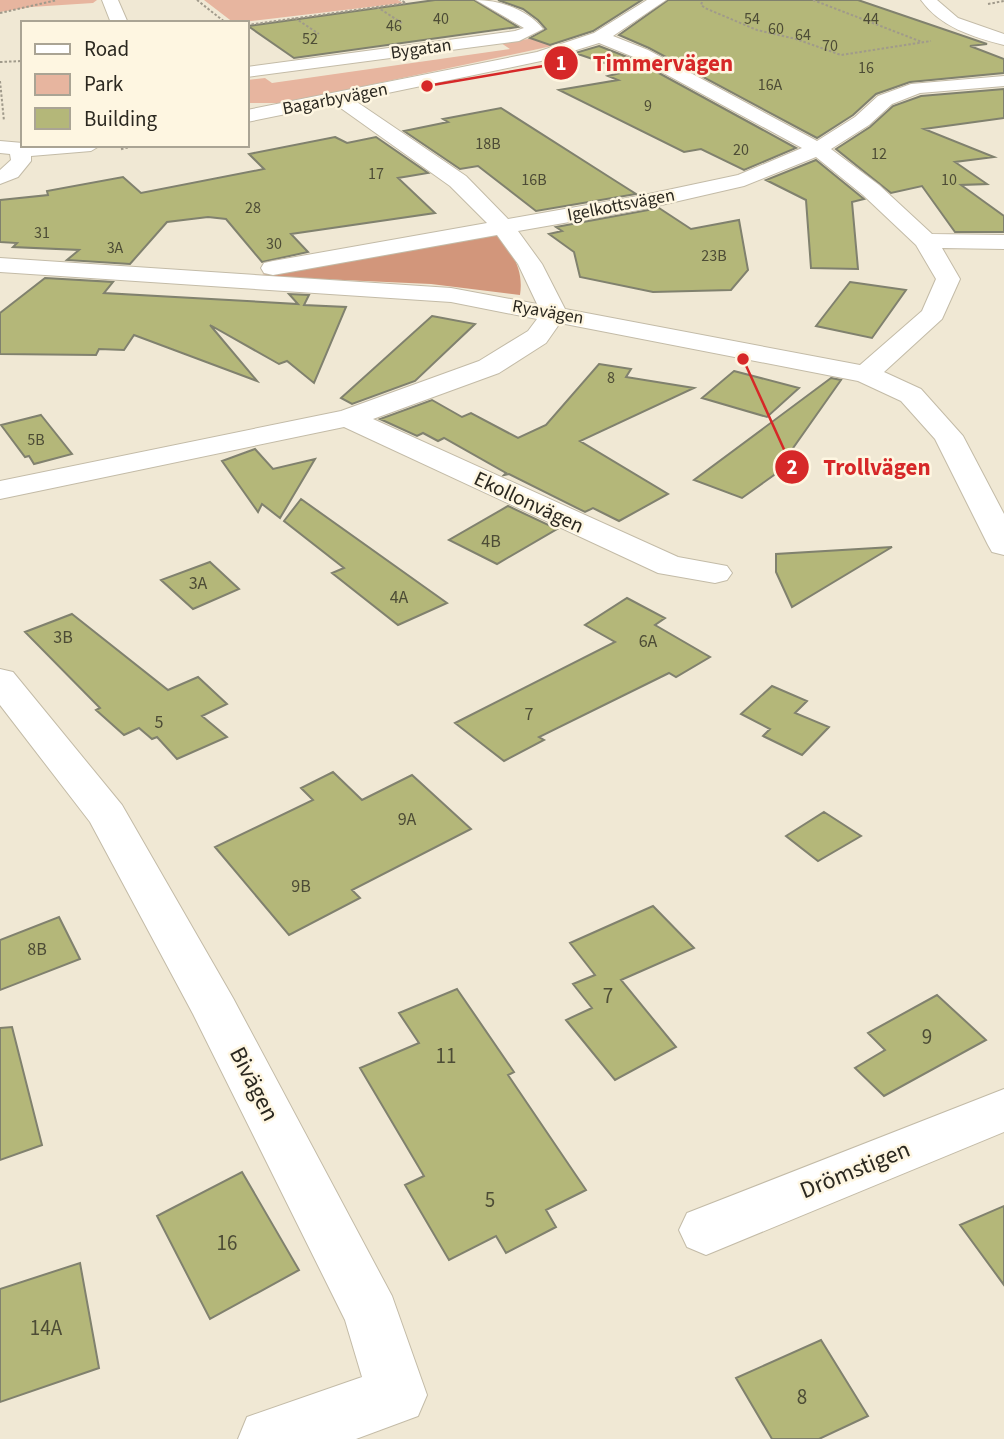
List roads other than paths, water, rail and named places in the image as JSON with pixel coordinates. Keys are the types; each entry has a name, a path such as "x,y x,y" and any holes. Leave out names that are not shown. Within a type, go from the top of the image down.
{"street":[{"path":"110,0 118,21"},
{"name":"Bygatan","path":"248,72 519,36 529,34 535,29 526,21 484,0"},
{"name":"Bagarbyvägen","path":"248,116 541,56 600,37 658,0"},
{"path":"929,0 935,10 954,22 1004,40"},
{"path":"600,37 642,54 818,149 871,190 926,241 948,279 933,314 866,374"},
{"name":"Igelkottsvägen","path":"216,278 503,227 744,180 818,149 862,121 885,100 917,88 1004,81"},
{"path":"0,490 347,418 409,398 489,367 537,337 554,313 530,264 503,227 458,181 339,98"},
{"path":"0,178 8,146"},
{"path":"926,241 1004,242"},
{"name":"Ryavägen","path":"0,265 451,295 866,374 911,395 948,436 1004,545"},
{"name":"Ekollonvägen","path":"347,418 670,566 715,573"},
{"name":"Bivägen","path":"0,680 107,815 216,1011 373,1315 397,1395 269,1439"},
{"name":"Drömstigen","path":"706,1230 1004,1111"}],"place":[{"name":"Timmervägen","path":"427,86"},
{"name":"Trollvägen","path":"743,359"}]}
